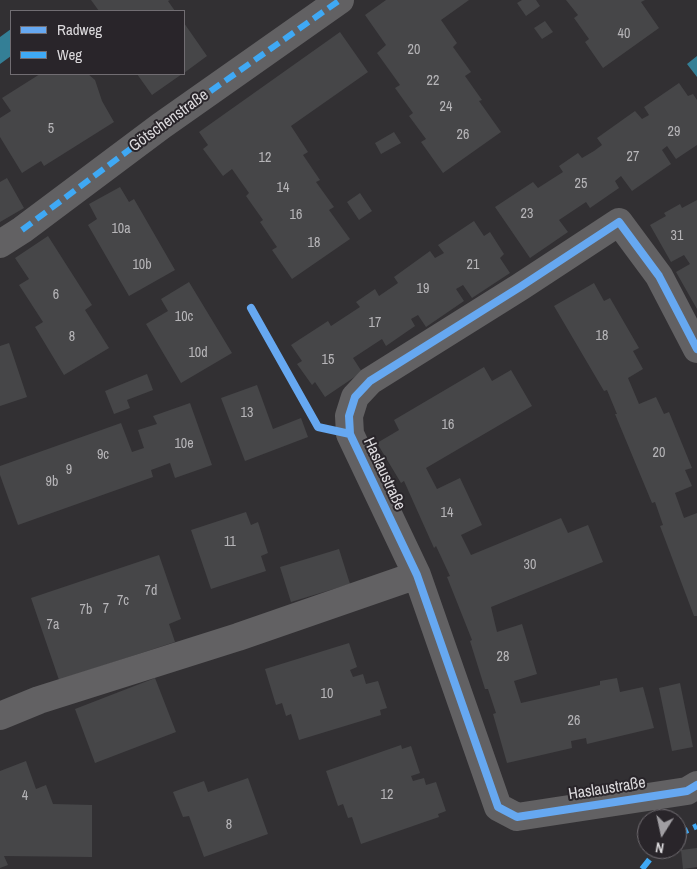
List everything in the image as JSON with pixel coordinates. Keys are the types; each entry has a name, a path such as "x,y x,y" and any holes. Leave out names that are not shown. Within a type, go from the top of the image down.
{"street":[{"name":"Götschenstraße","path":"0,244 22,230 161,126 340,0"},
{"name":"Haslaustraße","path":"697,350 658,276 619,222 520,287 370,381 355,397 349,416 350,434 417,575 498,807 517,817 687,791 697,785"},
{"path":"0,716 39,700 238,637 417,575"}],"water":[{"path":"10,30 10,57 0,64 0,37"},
{"path":"697,56 697,77 687,64"}],"building":[{"path":"91,0 170,0 168,1 174,10 98,10"},
{"path":"386,0 469,0 441,20 457,43 453,47 471,72 465,76 482,100 479,101 501,132 443,173 421,142 426,139 409,116 413,113 395,88 400,85 377,53 386,45 365,15"},
{"path":"522,0 536,0 540,6 526,16 517,3"},
{"path":"566,0 645,0 641,2 659,28 603,68 585,42 589,39 574,18 578,15"},
{"path":"545,21 553,32 542,39 534,28"},
{"path":"185,24 207,56 185,72"},
{"path":"340,32 368,72 291,126 308,152 303,155 320,180 316,182 334,207 329,210 350,239 292,279 272,250 277,247 260,222 263,220 246,196 249,193 232,169 223,176 203,149 208,145 199,132"},
{"path":"38,75 89,75 95,80 102,101 114,122 44,166 41,161 22,173 0,137 0,118 11,111 2,98"},
{"path":"138,75 181,75 152,95"},
{"path":"679,83 688,96 693,94 697,100 697,145 676,159 667,146 662,150 671,164 632,191 621,176 615,181 619,188 590,208 586,202 559,220 568,232 530,258 495,207 533,182 538,188 563,172 559,166 578,153 582,158 594,151 602,145 597,138 635,111 642,119 649,115 644,107"},
{"path":"394,132 401,143 381,154 375,143"},
{"path":"7,178 24,208 0,222 0,182"},
{"path":"120,187 129,202 134,199 175,270 129,296 88,225 97,219 89,204"},
{"path":"360,193 372,211 359,220 347,202"},
{"path":"697,200 697,309 676,272 690,264 684,255 671,262 650,225 666,216 664,213 680,204 682,208"},
{"path":"474,221 484,236 490,232 504,254 500,258 510,273 472,298 463,285 456,289 464,301 426,327 418,315 411,319 415,326 386,346 382,339 353,358 362,372 325,397 315,382 312,385 297,364 302,361 291,345 328,321 331,326 360,307 356,302 375,289 379,296 398,283 394,277 430,251 435,258 444,253 438,245"},
{"path":"48,236 92,305 85,310 109,348 64,375 35,327 43,322 19,285 29,279 15,258"},
{"path":"189,282 232,353 181,383 146,324 168,311 161,299"},
{"path":"594,283 604,301 610,298 639,348 633,351 643,369 628,378 639,404 656,397 664,414 669,412 692,468 685,470 692,486 675,493 684,518 697,513 697,616 694,616 660,526 663,525 655,502 652,503 607,390 604,391 554,306"},
{"path":"9,343 27,397 0,406 0,346"},
{"path":"484,367 492,381 511,370 532,406 426,468 437,489 460,478 482,525 461,535 471,555 561,518 568,533 588,525 603,562 491,607 497,632 522,624 537,674 514,681 521,703 600,685 600,681 617,678 620,692 643,687 654,728 587,744 586,738 571,741 572,748 507,763 493,714 496,713 488,689 485,689 470,641 472,640 447,577 450,576 436,546 434,548 404,481 401,483 377,443 399,430 394,420"},
{"path":"147,374 153,390 127,400 130,408 114,414 105,391"},
{"path":"257,385 273,429 301,418 308,437 245,461 221,398"},
{"path":"190,403 212,465 175,478 170,463 151,470 153,477 18,525 0,475 0,466 121,423 132,452 144,448 138,430 157,424 153,416"},
{"path":"246,512 251,525 258,522 268,553 261,556 266,571 211,589 191,530"},
{"path":"339,549 350,584 291,602 280,567"},
{"path":"159,555 181,619 169,624 175,642 59,680 31,598"},
{"path":"349,643 357,667 350,670 353,677 363,674 366,684 378,681 387,708 380,710 381,715 299,740 291,714 286,716 282,703 276,705 265,669"},
{"path":"155,678 176,732 95,763 75,709"},
{"path":"680,683 693,747 672,751 659,688"},
{"path":"401,745 402,749 411,746 420,773 411,776 413,781 424,778 426,785 436,782 446,811 438,814 439,817 361,844 352,817 348,818 343,804 338,806 326,771"},
{"path":"26,761 36,789 46,785 53,804 92,805 92,857 4,856 8,865 0,868 0,771"},
{"path":"248,778 268,834 204,857 189,816 183,817 173,792 204,781 208,792"},
{"path":"697,848 697,867 683,869 682,859 687,859 687,849"}],"marked path":[{"path":"22,230 161,126 340,0"},
{"path":"687,830 697,826"},
{"path":"642,869 650,859"}],"cycle path":[{"path":"697,349 659,276 619,222 520,287 370,381 355,397 349,416 350,434 417,575 498,807 517,817 687,791 697,785"},
{"path":"251,308 318,427 350,434"}]}
